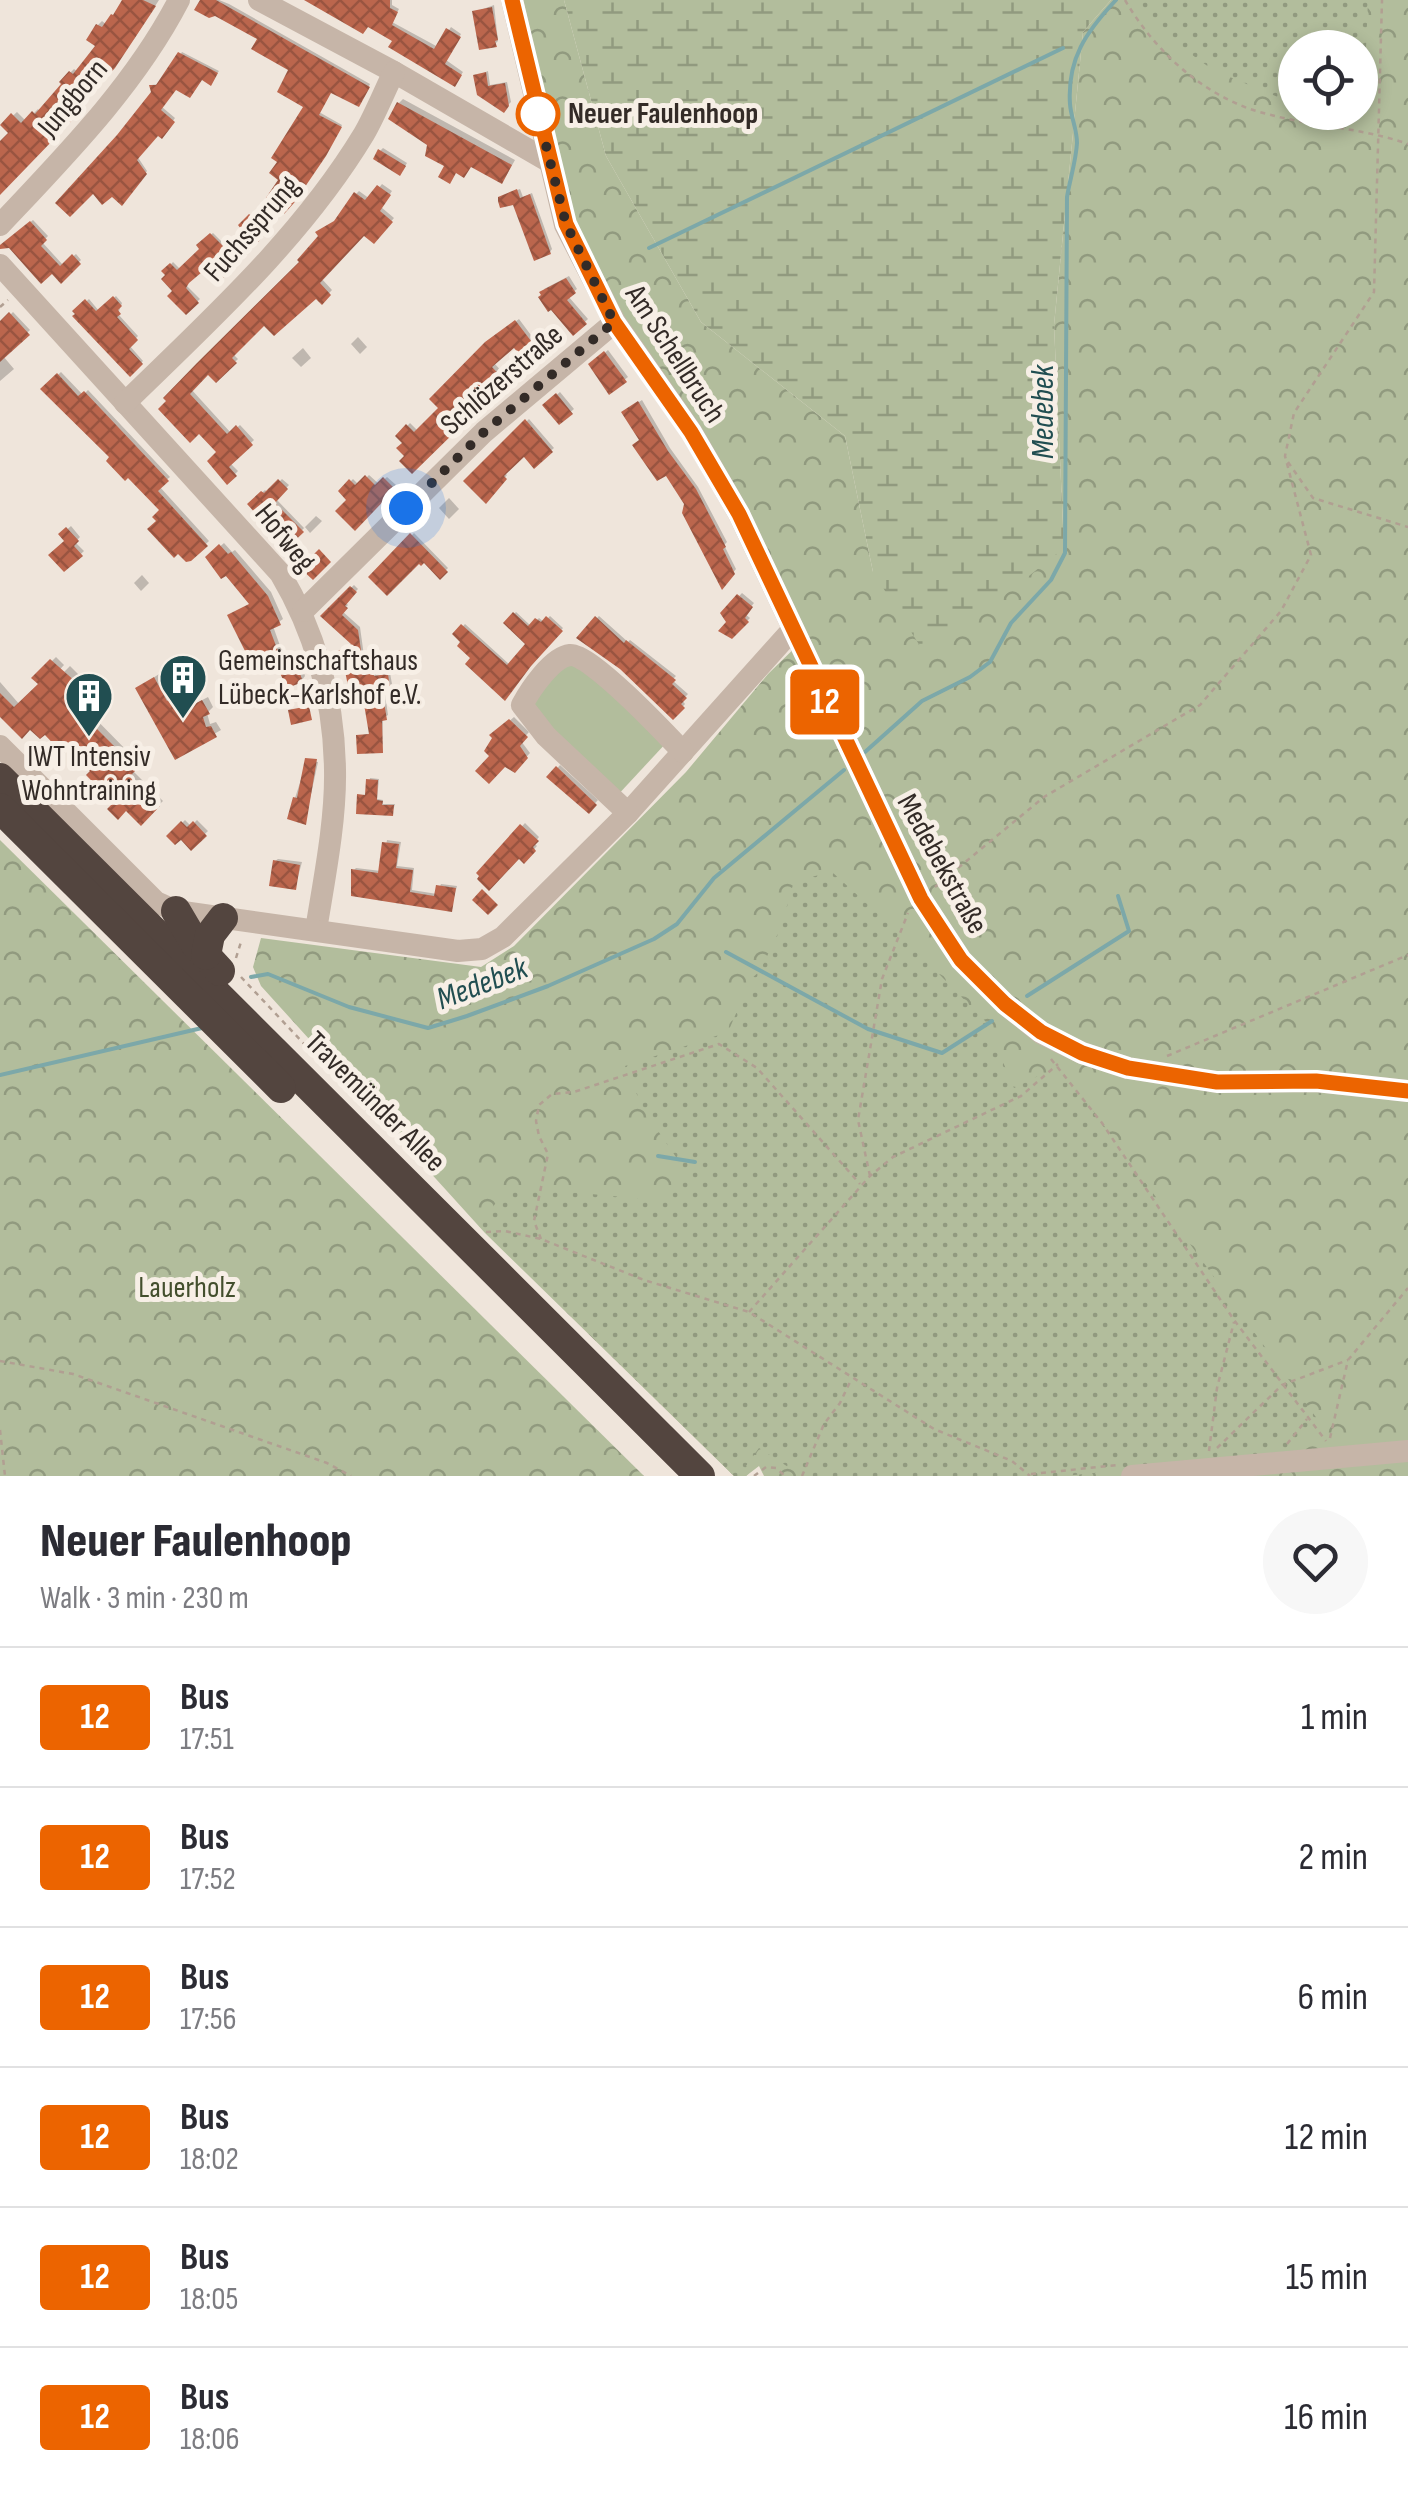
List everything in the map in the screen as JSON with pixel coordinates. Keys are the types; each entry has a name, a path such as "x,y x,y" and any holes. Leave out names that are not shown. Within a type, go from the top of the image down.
{"highway":[{"name":"Travemünder Allee","path":"0,778 700,1476"},
{"name":"Travemünder Allee","path":"0,808 670,1476"},
{"path":"176,911 196,946 329,1106"},
{"path":"206,955 210,935 224,918"}],"street":[{"name":"Jungborn","path":"0,225 73,148 156,45 180,0"},
{"path":"259,0 548,161"},
{"name":"Am Schellbruch","path":"512,0 566,224 614,322 691,432 729,498 792,630"},
{"name":"Fuchssprung","path":"124,403 218,313 297,228 366,131 394,72"},
{"name":"Hofweg","path":"0,265 280,572 303,611 322,669 335,770 316,930"},
{"name":"Schlözerstraße","path":"303,611 484,432 614,322"},
{"path":"0,746 156,902 176,911 458,951 482,949 503,937 628,813 792,630"},
{"name":"Medebekstraße","path":"792,630 921,899 961,960 1005,1004 1041,1032 1082,1053 1128,1068 1171,1076 1217,1082 1316,1081 1408,1091"},
{"path":"628,813 522,705 559,659 571,654 582,657 634,701 683,752"},
{"path":"1132,1476 1408,1452"}],"path":[{"path":"1125,0 1160,50 1218,94 1251,109 1408,144"},
{"path":"870,1176 858,1120 882,979 910,908 1044,797 1200,705 1281,612 1311,555 1285,456 1294,413 1374,292 1382,0"},
{"path":"1285,456 1313,498 1408,527"},
{"path":"1155,1061 1408,955"},
{"path":"541,1239 534,1221 548,1154 536,1121 539,1104 552,1094 574,1092 718,1044 757,1068 861,1185"},
{"path":"1043,1050 1102,1123 1234,1320 1329,1445 1348,1360 1408,1288"},
{"path":"748,1312 861,1185 893,1157 1021,1096 1056,1065 1082,1053"},
{"path":"481,1234 505,1231 541,1239 644,1280 748,1312 934,1429 1012,1461 1030,1476"},
{"path":"1234,1320 1217,1388 1208,1456 1282,1385 1348,1360"},
{"path":"0,1361 72,1374 327,1463 351,1476"},
{"path":"802,1476 824,1424 852,1378"},
{"path":"0,1430 5,1476"},
{"path":"754,1476 766,1466 786,1476"}],"green space":[{"path":"523,0 564,0 606,156 701,322 845,436 873,572 1064,548 1054,325 1083,32 1111,0 1408,0 1408,1476 764,1476 759,1466 746,1476 734,1476 485,1233 261,986 253,967 261,938 481,967 514,946 686,772 768,674 806,637 574,223"},
{"path":"564,0 1111,0 1083,32 1054,325 1064,548 927,657 873,572 845,436 701,322 606,156"},
{"path":"1138,0 1368,0 1367,30 1278,30 1278,97 1213,70 1166,36"},
{"path":"575,659 667,742 615,798 529,711 563,662"},
{"name":"Lauerholz","path":"0,840 644,1476 0,1476"},
{"path":"832,872 900,934 986,1022 1014,1088 1038,1076 1071,1084 1081,1094 1318,1420 1289,1454 1064,1476 802,1476 759,1448 746,1466 751,1471 746,1476 734,1476 479,1226 503,1193 537,1189 655,1200 680,1187 678,1160 643,1109 625,1066 728,1032 751,979 760,971 781,927 794,881"}],"building":[{"path":"122,0 143,0 156,6 115,68 80,106 83,109 0,195 0,141 8,133 0,125 11,113 21,123 32,111 35,114 59,82 69,71 73,74 95,46 86,40 96,24 102,27 113,15"},
{"path":"200,0 216,0 370,87 359,107 331,93 319,115 342,127 326,156 294,203 284,214 280,212 268,232 223,278 208,267 189,283 186,288 199,303 186,315 167,296 172,291 161,279 165,275 161,271 170,263 177,270 210,233 229,252 246,236 238,225 249,214 253,217 278,180 269,173 277,162 271,158 303,107 277,92 288,70 251,49 257,39 215,16 209,18 194,10"},
{"path":"304,0 390,0 390,8 398,12 392,25 434,49 446,28 461,37 445,64 462,75 455,87 388,47 392,41 368,27 363,34"},
{"path":"492,7 497,47 479,50 472,11"},
{"path":"178,52 218,73 211,86 202,80 190,98 176,90 161,110 175,122 137,160 147,174 122,206 112,197 102,205 93,194 70,217 55,203 117,135 151,92 149,85 156,85"},
{"path":"486,72 488,86 505,83 509,106 504,113 477,95 473,75"},
{"path":"397,102 512,165 502,184 471,167 464,178 456,173 450,184 438,177 444,166 425,156 427,145 388,119"},
{"path":"378,149 406,166 400,176 373,159"},
{"path":"377,185 391,195 380,211 393,222 374,244 364,236 320,283 331,295 322,305 316,299 274,336 264,326 232,358 237,363 216,383 208,375 190,394 227,434 236,425 253,445 229,467 237,476 227,485 207,461 216,452 199,434 190,443 158,409 166,401 163,398 299,262 318,236 315,232 334,221 354,192 365,200"},
{"path":"517,189 520,198 530,194 551,254 534,261 513,205 500,208 498,201 498,197"},
{"path":"30,221 47,240 41,246 60,266 72,254 81,264 61,284 52,274 41,284 9,248 0,249"},
{"path":"566,278 576,293 567,300 587,324 573,336 538,297 539,292"},
{"path":"113,296 122,306 117,317 138,340 129,349 143,364 130,377 72,316 72,311 85,299 96,311"},
{"path":"9,312 30,335 0,362 0,321"},
{"path":"515,320 541,354 528,364 514,348 492,367 506,382 412,474 399,461 404,456 396,448 402,443 395,436 406,424 414,432 438,408 429,399 485,342"},
{"path":"604,351 627,382 609,395 588,364"},
{"path":"57,373 78,396 84,391 169,481 158,491 208,546 191,561 186,562 178,554 174,558 147,529 156,521 152,517 159,510 128,478 125,481 106,461 109,457 40,389"},
{"path":"556,393 573,414 559,425 542,405"},
{"path":"638,401 696,489 726,547 723,549 735,574 722,590 682,513 684,504 666,476 657,481 632,445 639,440 621,412"},
{"path":"525,419 553,452 534,469 524,457 504,476 507,479 486,504 463,481"},
{"path":"365,475 375,485 383,477 395,489 355,531 335,511 346,500 338,491 349,479 355,485"},
{"path":"278,479 288,489 275,503 304,532 287,548 247,504"},
{"path":"66,527 79,541 74,546 83,556 64,572 48,555 64,541 58,534"},
{"path":"410,533 448,572 440,580 424,563 419,564 387,596 368,577"},
{"path":"219,544 228,554 231,552 268,596 281,625 270,630 281,659 293,654 303,682 287,688 278,669 256,673 227,615 249,604 226,576 221,579 205,557"},
{"path":"319,549 331,562 313,580 300,568"},
{"path":"350,586 357,592 342,615 358,630 362,657 367,655 374,676 388,674 390,688 382,690 387,720 382,721 383,753 357,754 356,735 369,734 364,704 352,706 344,666 336,668 332,654 351,644 320,616"},
{"path":"737,594 753,607 745,618 749,622 732,639 718,631 726,622 720,613"},
{"path":"513,612 528,626 535,618 541,622 546,616 563,631 505,701 465,664 470,658 457,646 460,642 452,634 461,624 507,665 525,644 503,623"},
{"path":"595,616 624,643 626,640 676,680 672,684 687,698 681,704 685,708 673,720 620,669 576,638"},
{"path":"50,659 85,690 72,703 137,769 130,776 160,806 141,826 126,811 118,820 107,809 113,803 68,749 63,754 45,735 40,739 30,730 22,739 0,717 0,693 14,707 38,684 31,678"},
{"name":"Gemeinschaftshaus Lübeck-Karlshof e.V.","path":"154,677 167,701 172,698 180,712 202,700 210,714 203,717 206,727 211,726 217,737 175,760 135,688"},
{"path":"309,706 312,720 291,725 288,710"},
{"path":"509,719 528,737 520,746 528,758 515,773 505,767 489,784 475,771 489,756 484,751 492,738 489,735"},
{"path":"305,758 317,759 306,825 287,819 293,797 297,798"},
{"path":"556,766 597,805 589,814 546,777"},
{"path":"366,779 378,780 377,800 383,801 382,805 394,805 393,816 356,814 357,794 365,795"},
{"path":"181,821 187,827 193,821 207,836 191,851 181,840 175,845 166,836"},
{"path":"520,824 539,841 533,847 536,851 524,864 519,859 489,891 476,873"},
{"path":"382,842 399,844 396,868 413,870 410,892 434,896 436,885 456,888 452,912 351,896 351,869 378,873"},
{"path":"273,860 300,865 296,890 269,886"},
{"path":"482,889 498,905 488,915 472,900"}],"waterway":[{"name":"Medebek","path":"865,752 922,701 970,677 990,662 1011,623 1051,580 1065,553 1067,197 1077,143 1070,88 1081,47 1116,0"},
{"path":"649,248 1063,48"},
{"name":"Medebek","path":"251,977 268,974 349,1007 428,1028 467,1016 548,986 654,939 677,924 714,878 844,770"},
{"path":"1027,996 1129,931 1118,896"},
{"path":"726,952 868,1029 942,1053 992,1021"},
{"name":"Medebek","path":"0,1075 202,1028"},
{"path":"658,1156 695,1162"}],"bus line":[{"name":"12","path":"512,0 566,224 614,322 691,432 739,514 921,899 961,960 1005,1004 1041,1032 1082,1053 1128,1068 1217,1082 1316,1081 1408,1091"}],"place":[{"name":"Neuer Faulenhoop","path":"538,114"},
{"name":"Gemeinschaftshaus Lübeck-Karlshof e.V.","path":"183,720"},
{"name":"IWT Intensiv Wohntraining","path":"89,738"}],"route":[{"path":"406,508 484,432 614,322 566,224 538,114"}]}
